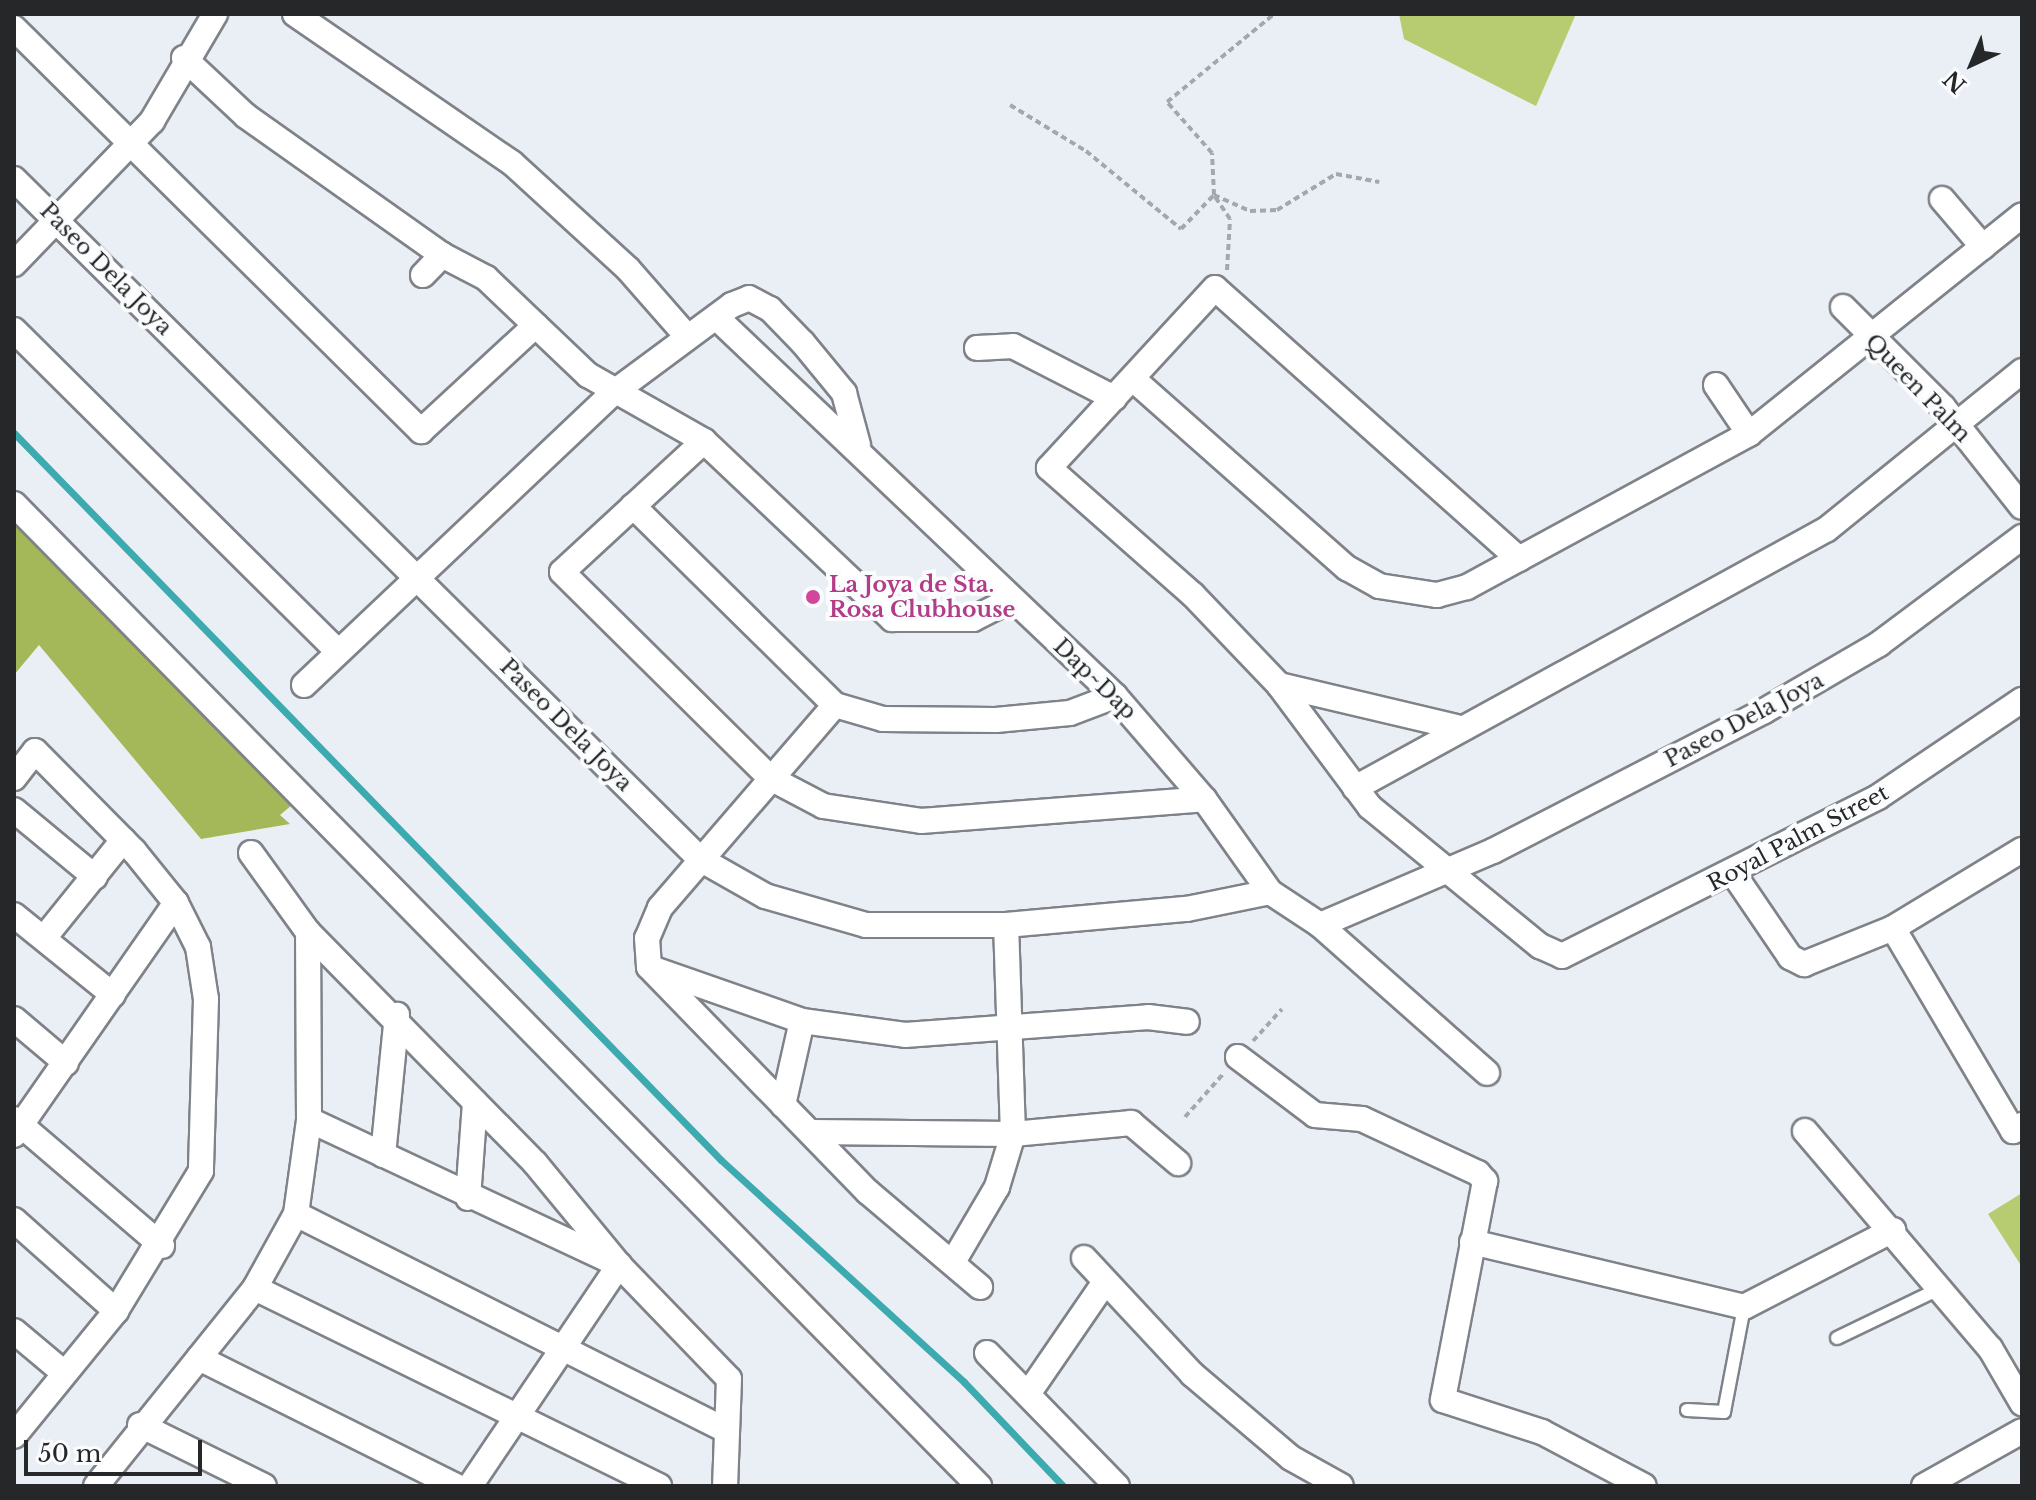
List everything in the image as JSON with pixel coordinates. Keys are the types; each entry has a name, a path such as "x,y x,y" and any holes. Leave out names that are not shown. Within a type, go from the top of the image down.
{"street":[{"path":"14,264 131,146 184,58 215,14"},
{"path":"295,14 512,163 628,269 685,334"},
{"path":"14,28 421,431 536,325"},
{"path":"184,58 246,116 442,255 486,278 613,393 704,441 892,619 973,619 1012,599"},
{"name":"Paseo Dela Joya","path":"14,179 700,859 765,896 866,925 1006,925 1187,909 1270,892"},
{"path":"1942,199 1983,247"},
{"path":"1133,379 1347,568 1379,586 1437,595 1519,559 1749,434 1871,340 2022,215"},
{"path":"423,275 442,255"},
{"path":"1448,873 1355,788 1279,685 1193,595 1049,468 1215,288 1519,559"},
{"path":"304,685 415,576 613,393 685,334 749,298 770,309 844,393 858,445"},
{"name":"Queen Palm","path":"1843,307 1871,340 1958,426 2022,507"},
{"name":"Dap~Dap","path":"717,318 858,445 1012,599 1115,696 1204,799 1270,892 1320,925 1487,1073"},
{"path":"14,330 337,651"},
{"path":"977,348 1013,346 1114,398"},
{"path":"1355,788 1456,727 1780,558 1958,426 2022,371"},
{"path":"1716,385 1749,434"},
{"path":"704,441 562,572 770,778 823,806 921,821 1204,799"},
{"path":"14,504 979,1486"},
{"path":"633,506 835,705 883,719 996,720 1070,713 1115,696"},
{"name":"Paseo Dela Joya","path":"1320,925 1448,873 1879,644 2022,537"},
{"path":"1279,685 1456,727"},
{"name":"Royal Palm Street","path":"1448,873 1562,956 1733,873 1878,797 2022,700"},
{"path":"835,705 660,908 647,938 649,967 783,1105 927,1246 953,1262 980,1287"},
{"path":"14,778 35,751 123,840 176,903 206,975 201,1171 162,1246 116,1311 17,1425"},
{"path":"14,810 95,877"},
{"path":"44,938 123,840"},
{"path":"1733,873 1790,957 1804,964 1893,928 2022,850"},
{"path":"251,853 308,932 397,1015 619,1265 729,1379 725,1486"},
{"path":"162,1246 17,1126 66,1063 176,903"},
{"path":"14,915 113,995"},
{"path":"953,1262 984,1215 1013,1134 1015,1030 1006,925"},
{"path":"1893,928 2013,1131 2022,1125"},
{"path":"96,1486 140,1425 255,1288 296,1214 309,1120 308,932"},
{"path":"649,967 802,1021 905,1035 1015,1030 1148,1017 1187,1022"},
{"path":"383,1155 397,1015"},
{"path":"14,1019 66,1063"},
{"path":"783,1105 802,1021"},
{"path":"1238,1057 1315,1115 1362,1119 1468,1165 1485,1181 1443,1400 1542,1432 1644,1486"},
{"path":"468,1198 475,1102"},
{"path":"309,1120 468,1198 619,1265"},
{"path":"811,1132 1013,1134 1131,1123 1178,1163"},
{"path":"1805,1131 1941,1288 2022,1403"},
{"path":"296,1214 726,1430"},
{"path":"14,1220 116,1311"},
{"path":"1472,1242 1744,1307 1893,1230"},
{"path":"1084,1258 1260,1434 1341,1486"},
{"path":"470,1486 569,1349 619,1265"},
{"path":"1028,1394 1105,1282"},
{"path":"255,1288 522,1415 659,1486"},
{"path":"14,1331 64,1373"},
{"path":"987,1353 1117,1486"},
{"path":"199,1358 456,1486"},
{"path":"140,1425 264,1486"},
{"path":"1924,1486 2022,1431"}],"lane":[{"path":"1837,1338 1941,1288"},
{"path":"1687,1410 1724,1412 1744,1307"}],"path":[{"path":"1224,296 1230,219 1214,195 1212,153 1167,102 1274,14"},
{"path":"1010,105 1086,151 1181,229 1214,195"},
{"path":"1214,195 1250,211 1277,210 1336,174 1379,182"}],"green space":[{"path":"1399,14 1576,14 1536,106 1404,39"},
{"path":"14,501 311,789 280,815 290,824 201,839 39,645 14,675"},
{"path":"2022,1193 2022,1267 1988,1214"}],"waterway":[{"path":"14,433 721,1160 964,1382 1063,1486"}],"place":[{"name":"La Joya de Sta. Rosa Clubhouse","path":"813,597"}]}
